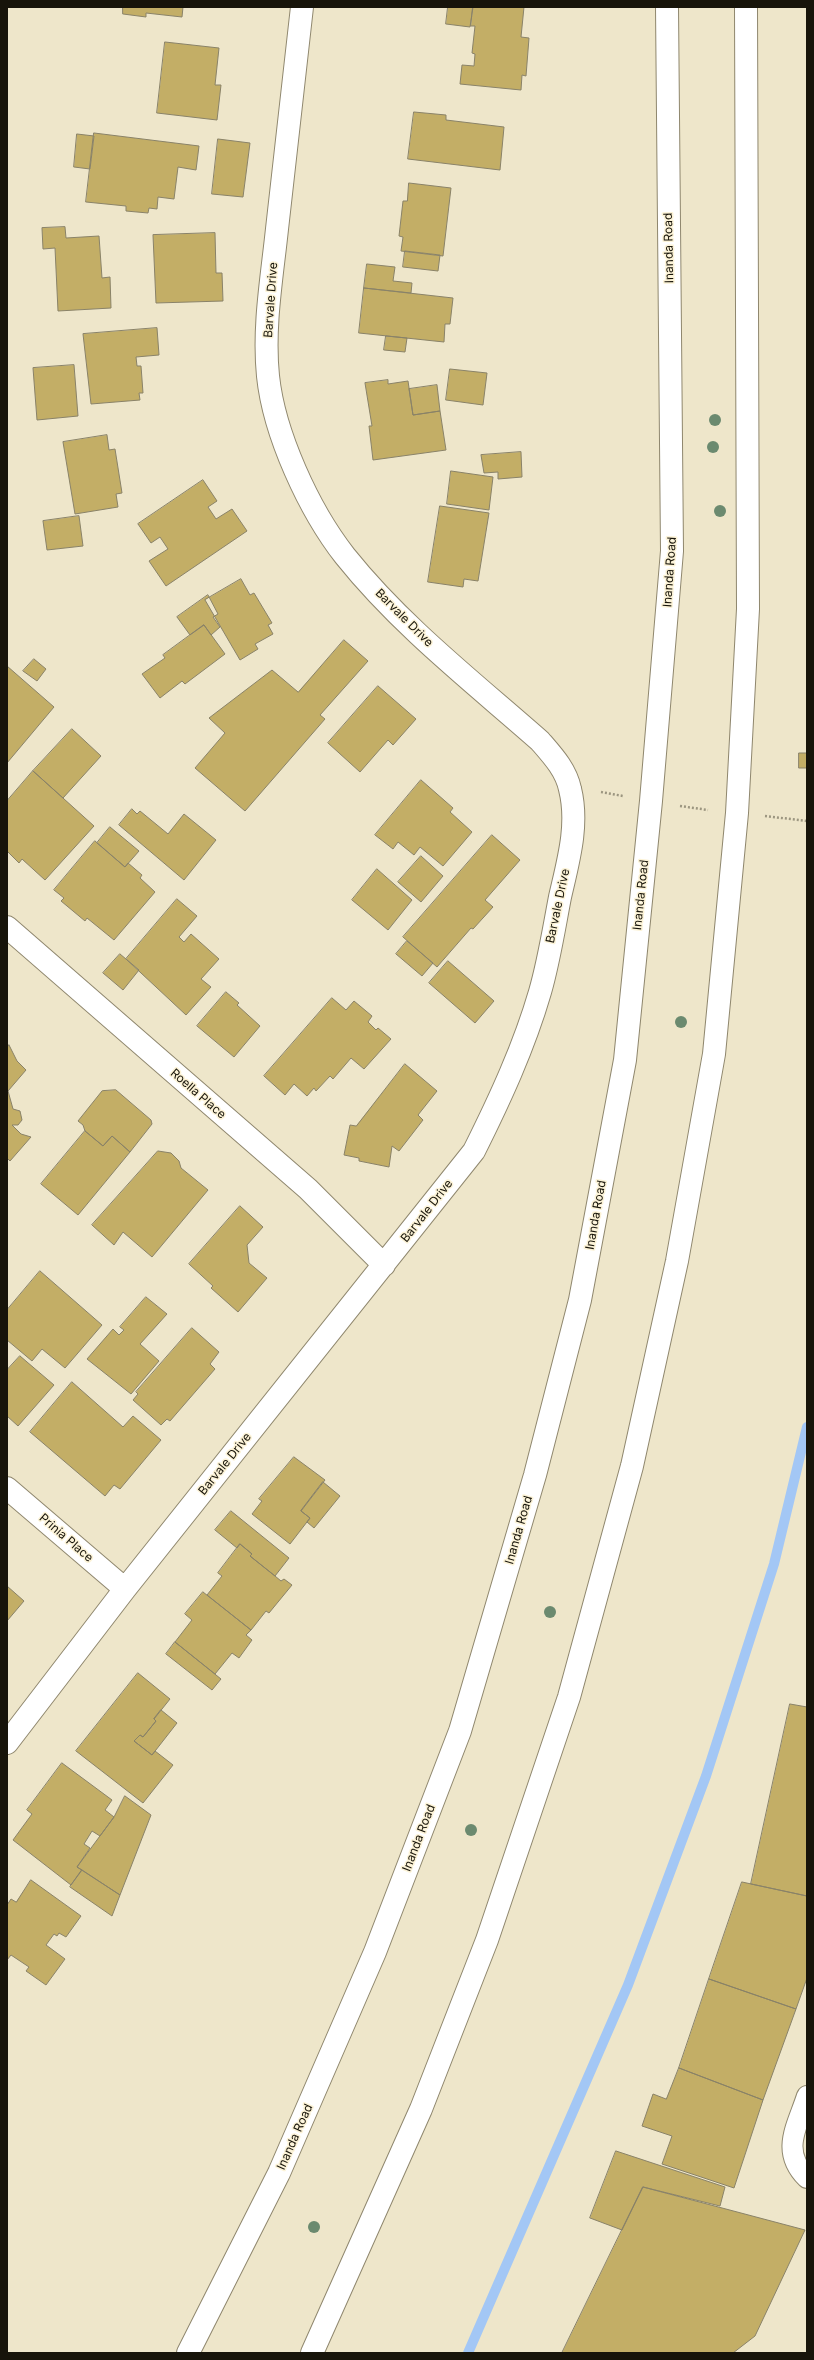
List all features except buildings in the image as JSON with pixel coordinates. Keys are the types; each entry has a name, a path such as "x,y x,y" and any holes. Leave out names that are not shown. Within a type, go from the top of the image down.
{"main road":[{"name":"Barvale Drive","path":"7,1743 125,1589 474,1151 506,1085 540,991 571,848 573,805 565,772 540,741 418,634 365,580 344,555 330,534 299,478 280,430 268,376 268,317 302,7"},
{"name":"Inanda Road","path":"188,2353 279,2173 375,1952 460,1731 535,1475 580,1300 624,1060 651,801 672,551 667,7"},
{"path":"312,2353 421,2109 478,1962 569,1697 632,1466 677,1261 714,1054 737,813 748,609 746,7"},
{"name":"Roella Place","path":"7,928 308,1188 384,1265"},
{"name":"Prinia Place","path":"7,1488 125,1589"}],"lane":[{"path":"807,2096 790,2146 796,2163 807,2178"}],"path":[{"path":"570,789 608,792 651,801 807,821"}],"waterway":[{"path":"468,2353 628,1985 706,1776 774,1564 807,1427"}]}
